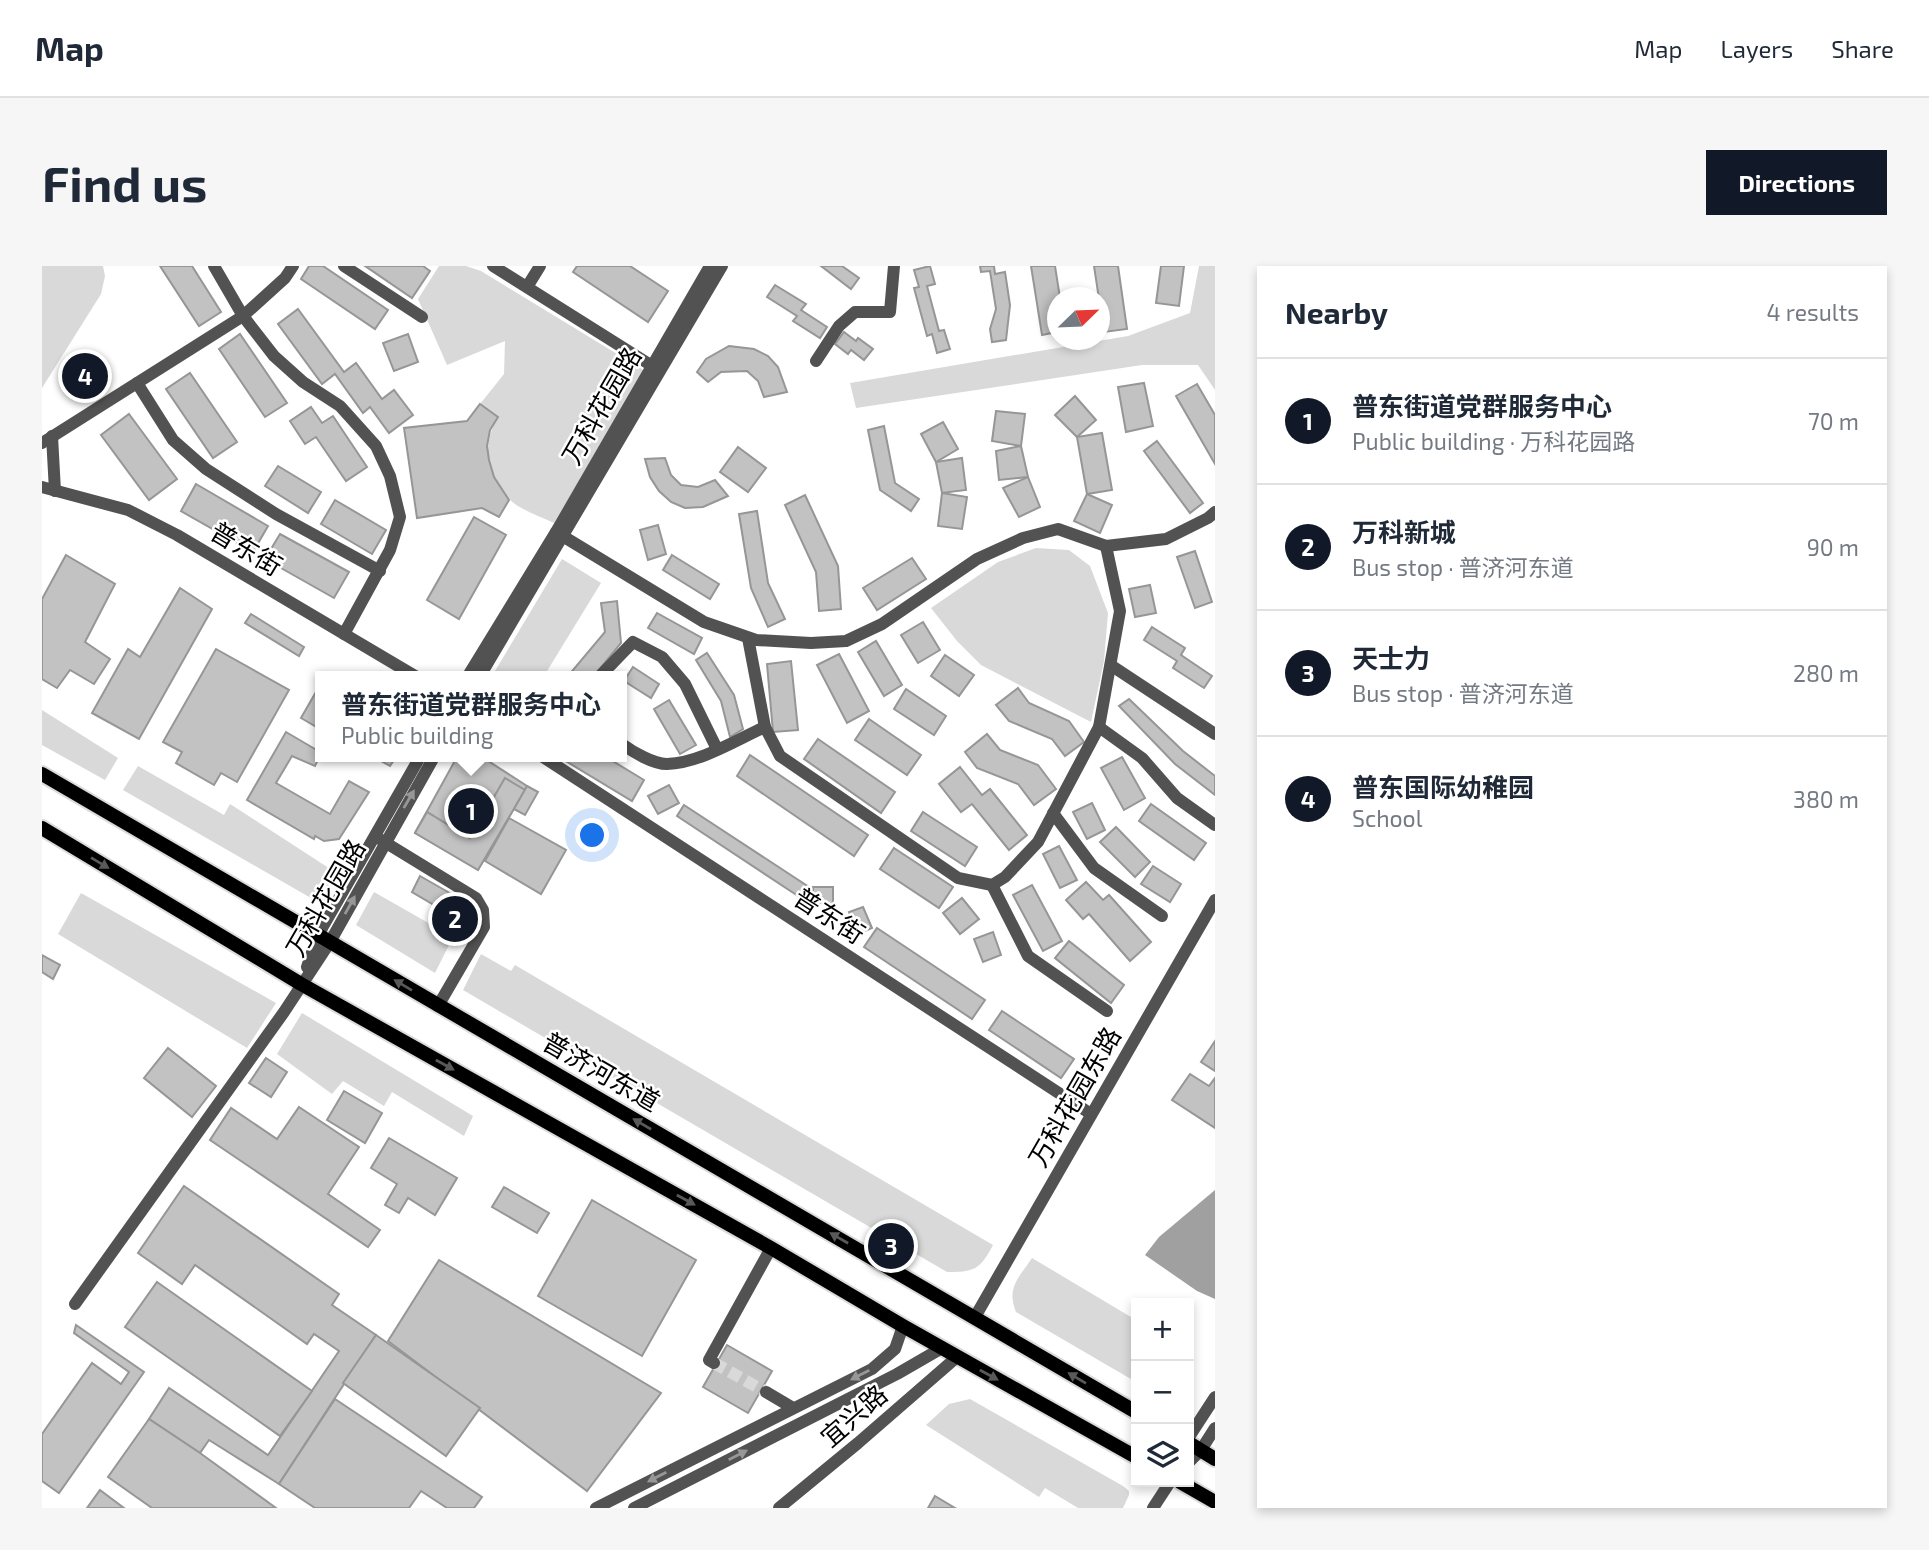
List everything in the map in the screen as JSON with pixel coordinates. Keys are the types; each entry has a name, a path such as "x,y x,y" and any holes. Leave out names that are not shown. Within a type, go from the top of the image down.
{"main road":[{"name":"普济河东道","path":"42,774 1131,1409"},
{"path":"42,828 301,984 1131,1454"},
{"path":"1195,1447 1215,1459"},
{"path":"1189,1487 1215,1502"}],"street":[{"path":"214,266 243,316 274,356 303,382 340,406 376,446 390,476 400,517 380,571 344,634"},
{"path":"48,489 47,439 243,316 285,278 293,266"},
{"path":"344,266 422,317"},
{"path":"493,266 656,369"},
{"path":"527,287 540,266"},
{"name":"万科花园路","path":"656,369 710,266"},
{"name":"万科花园路","path":"483,671 656,369 722,266"},
{"path":"816,361 839,326 855,312 890,312 894,266"},
{"path":"137,383 173,440 205,469 276,513 380,571"},
{"name":"普东街","path":"48,489 128,510 177,535 407,671"},
{"path":"559,535 704,622 756,640 810,643 846,640 882,624 977,559 1023,537 1058,529 1106,546 1166,539 1215,512"},
{"name":"万科花园路","path":"471,671 559,535"},
{"path":"748,638 765,727 780,756 958,878 992,885 1004,877 1038,842 1099,726 1121,611 1106,546"},
{"path":"605,671 633,642 662,657 685,684 717,749"},
{"path":"1112,666 1215,734"},
{"path":"1099,726 1142,758 1177,798 1215,825"},
{"path":"627,748 665,764 694,758 765,727"},
{"name":"万科花园路","path":"75,1304 284,1012 380,839 418,762"},
{"name":"万科花园路","path":"380,839 431,762"},
{"name":"普东街","path":"550,762 1091,1114"},
{"path":"1053,813 1094,868 1162,916"},
{"path":"380,839 476,898 483,910 484,927 438,1006"},
{"path":"992,885 1028,956 1107,1011"},
{"name":"万科花园东路","path":"975,1317 1215,900"},
{"path":"714,1363 709,1360 771,1248"},
{"path":"596,1508 872,1369 895,1349 903,1326"},
{"path":"634,1508 897,1374 942,1348"},
{"name":"宜兴路","path":"779,1508 957,1357"},
{"path":"765,1392 793,1408"},
{"path":"1194,1429 1215,1397"},
{"path":"1195,1447 1215,1428"},
{"path":"1153,1508 1167,1487"}],"shaded area":[{"path":"42,266 103,266 105,276 101,294 42,388"},
{"path":"439,266 466,266 481,271 645,371 554,523 514,503 495,481 488,460 488,449 498,417 480,404 504,374 505,341 447,365 418,299"},
{"path":"1199,266 1215,266 1215,390 1198,365 1142,365 856,408 850,383 1047,350 1110,350 1110,339 1128,336 1190,313"},
{"path":"1036,548 1069,550 1090,566 1108,613 1104,661 1091,722 981,665 957,641 931,608 998,562"},
{"path":"562,559 601,583 547,671 495,671"},
{"path":"42,710 118,758 105,780 42,745"},
{"path":"138,766 224,815 230,804 338,874 323,905 123,790"},
{"path":"374,892 453,937 435,973 356,925"},
{"path":"81,893 276,1003 247,1048 58,934"},
{"path":"481,954 511,971 515,965 993,1245 975,1268 947,1272 463,990"},
{"path":"302,1013 473,1116 464,1136 392,1092 384,1106 343,1081 332,1094 277,1054"},
{"path":"1215,1190 1215,1299 1197,1291 1145,1255 1159,1237"},
{"path":"1032,1258 1131,1317 1131,1379 1016,1312 1012,1296 1019,1277"},
{"path":"970,1399 1123,1486 1129,1491 1129,1495 1123,1508 1078,1508 1045,1488 1039,1497 926,1425 949,1404"}],"building":[{"path":"160,266 192,266 221,312 199,326"},
{"path":"309,266 323,266 388,310 375,329 301,279"},
{"path":"365,266 423,266 430,271 412,298"},
{"path":"577,266 630,266 668,291 648,322 573,272"},
{"path":"821,266 842,266 859,278 851,289"},
{"path":"930,266 935,284 927,286 939,331 944,330 950,349 937,353 932,334 927,336 914,288 919,287 914,270"},
{"path":"980,266 994,266 995,274 1005,272 1010,305 1006,340 992,342 990,329 996,309 990,271 981,272"},
{"path":"1031,266 1055,266 1058,287 1047,287 1047,334 1042,335"},
{"path":"1094,266 1118,266 1127,329 1110,331 1110,287 1097,287"},
{"path":"1161,266 1184,266 1179,306 1156,303"},
{"path":"775,285 806,304 801,310 827,327 820,338 793,321 797,316 767,297"},
{"path":"298,309 344,372 356,363 382,399 394,390 413,415 389,433 370,407 363,413 335,374 322,384 278,324"},
{"path":"844,332 873,349 864,360 851,350 848,354 835,344"},
{"path":"240,334 287,403 265,417 219,349"},
{"path":"408,334 418,362 394,371 383,343"},
{"path":"729,346 754,349 768,356 778,367 787,392 764,397 758,381 747,371 721,372 708,382 697,372 706,359"},
{"path":"190,373 237,442 213,458 166,389"},
{"path":"1144,383 1153,426 1126,432 1118,387"},
{"path":"1197,384 1215,415 1215,464 1176,396"},
{"path":"1075,396 1096,420 1077,437 1055,415"},
{"path":"480,404 498,417 490,430 487,446 494,477 509,500 499,517 482,508 417,518 404,428 467,421"},
{"path":"311,407 322,423 333,416 367,467 346,481 316,437 305,444 290,421"},
{"path":"996,411 1025,414 1021,446 992,441"},
{"path":"129,414 177,479 149,500 101,435"},
{"path":"943,422 958,449 936,462 921,434"},
{"path":"884,426 895,483 919,499 911,511 880,490 868,430"},
{"path":"1102,433 1112,490 1087,494 1077,437"},
{"path":"1157,441 1203,503 1190,513 1144,451"},
{"path":"1021,446 1028,477 999,480 996,451"},
{"path":"738,447 766,468 748,492 720,472"},
{"path":"665,458 671,475 681,485 698,487 715,480 728,496 703,507 685,508 671,502 659,491 650,477 645,459"},
{"path":"962,458 966,490 942,493 936,462"},
{"path":"278,466 321,492 308,513 265,486"},
{"path":"1028,477 1040,507 1019,517 1003,488"},
{"path":"196,484 268,526 253,552 181,511"},
{"path":"942,493 967,497 962,529 938,526"},
{"path":"1087,494 1112,505 1100,533 1074,521"},
{"path":"805,495 838,566 841,609 819,611 816,572 785,505"},
{"path":"335,500 386,530 372,554 321,524"},
{"path":"757,511 768,583 785,619 768,627 751,588 739,514"},
{"path":"474,517 506,535 459,619 427,600"},
{"path":"658,525 666,554 648,560 640,530"},
{"path":"280,534 349,572 334,598 265,559"},
{"path":"1195,551 1212,602 1195,608 1177,557"},
{"path":"66,555 115,584 85,642 110,659 94,684 70,670 57,688 42,679 42,599"},
{"path":"672,555 719,584 710,599 663,570"},
{"path":"912,558 926,579 877,610 863,588"},
{"path":"1150,585 1156,613 1135,617 1129,589"},
{"path":"180,588 212,609 139,739 92,713 128,649 140,657"},
{"path":"617,601 621,643 598,671 572,671 605,632 601,603"},
{"path":"657,613 702,638 694,654 648,628"},
{"path":"251,614 304,647 299,656 245,623"},
{"path":"923,622 940,650 918,663 901,635"},
{"path":"1152,627 1185,648 1181,655 1212,676 1204,688 1173,668 1177,661 1144,640"},
{"path":"876,641 902,685 884,696 858,652"},
{"path":"216,649 289,690 237,782 221,773 214,785 176,763 182,752 163,742"},
{"path":"707,653 734,695 743,729 730,737 721,701 696,660"},
{"path":"839,654 869,711 847,723 817,665"},
{"path":"945,655 974,675 959,696 931,676"},
{"path":"791,661 798,730 773,732 767,664"},
{"path":"633,667 659,684 651,698 627,683 627,676"},
{"path":"1018,688 1029,703 1069,721 1084,742 1065,756 1052,739 1009,721 996,705"},
{"path":"906,689 946,716 934,735 894,709"},
{"path":"315,694 315,726 301,718"},
{"path":"1129,699 1183,751 1215,776 1215,795 1175,764 1119,706"},
{"path":"669,700 696,745 680,754 654,709"},
{"path":"869,719 921,755 907,775 855,740"},
{"path":"286,732 315,749 317,762 315,766 292,756 276,783 330,814 349,781 369,792 339,839 324,841 315,836 314,839 247,800"},
{"path":"987,734 1000,750 1038,765 1056,789 1034,805 1018,784 977,768 965,752"},
{"path":"818,739 895,792 881,813 804,759"},
{"path":"750,755 868,835 854,856 737,776"},
{"path":"1122,757 1145,798 1124,810 1101,768"},
{"path":"454,762 490,762 527,786 478,870 415,833"},
{"path":"567,762 614,762 644,780 632,801"},
{"path":"960,767 982,795 990,789 1027,835 1009,850 972,804 961,812 939,784"},
{"path":"505,778 525,790 478,870 415,833 427,812 470,838"},
{"path":"669,785 679,803 658,814 648,796"},
{"path":"527,786 538,792 525,815 514,809"},
{"path":"1092,803 1105,830 1087,839 1073,812"},
{"path":"1151,804 1206,843 1194,860 1139,821"},
{"path":"684,805 809,887 801,898 677,816"},
{"path":"923,812 977,847 965,866 911,831"},
{"path":"509,818 566,850 541,894 485,861"},
{"path":"589,820 607,830 598,847 590,843 594,835 583,830"},
{"path":"1116,827 1150,862 1135,877 1100,842"},
{"path":"1059,846 1077,880 1060,888 1043,854"},
{"path":"894,848 953,887 939,908 880,869"},
{"path":"1153,866 1181,884 1170,902 1141,884"},
{"path":"420,876 483,912 473,928 412,892"},
{"path":"1086,882 1103,900 1109,895 1151,942 1130,961 1089,914 1083,919 1066,900"},
{"path":"1032,885 1062,941 1043,951 1013,895"},
{"path":"813,887 833,887 833,904 813,903"},
{"path":"962,898 979,919 960,934 943,913"},
{"path":"863,907 872,928 858,934 849,912"},
{"path":"877,928 985,1000 972,1019 864,947"},
{"path":"993,932 1001,955 983,962 974,939"},
{"path":"1069,941 1124,985 1111,1003 1055,958"},
{"path":"42,955 60,965 53,979 42,972"},
{"path":"1002,1011 1074,1059 1061,1078 989,1030"},
{"path":"1215,1041 1215,1071 1201,1062"},
{"path":"168,1048 216,1086 192,1117 144,1078"},
{"path":"266,1058 287,1072 271,1097 249,1083"},
{"path":"1190,1074 1209,1086 1215,1078 1215,1128 1172,1100"},
{"path":"344,1091 382,1113 365,1143 327,1120"},
{"path":"299,1107 359,1147 328,1194 380,1230 368,1247 210,1140 231,1108 277,1139"},
{"path":"389,1138 457,1178 435,1215 408,1198 399,1213 385,1205 397,1184 371,1168"},
{"path":"184,1186 339,1294 332,1305 376,1335 279,1484 209,1440 200,1453 149,1419 169,1388 268,1455 339,1351 314,1334 307,1344 195,1265 182,1284 138,1253"},
{"path":"504,1187 549,1213 537,1233 492,1207"},
{"path":"592,1200 696,1260 642,1356 538,1296"},
{"path":"439,1260 661,1393 587,1491 388,1341"},
{"path":"157,1282 312,1391 280,1436 125,1327"},
{"path":"76,1325 144,1372 59,1493 42,1481 42,1434 92,1363 121,1384 129,1372 74,1333"},
{"path":"376,1335 480,1408 446,1456 343,1383"},
{"path":"727,1345 772,1371 748,1413 703,1387"},
{"path":"335,1399 482,1497 474,1508 447,1508 421,1491 409,1508 315,1508 279,1484"},
{"path":"149,1419 276,1508 152,1508 108,1477"},
{"path":"100,1490 124,1508 87,1508"},
{"path":"935,1496 955,1508 928,1508"}],"tunnel":[{"path":"714,1363 766,1392"}],"place":[{"name":"普东国际幼稚园","path":"85,376"},
{"name":"普东街道党群服务中心","path":"471,811"},
{"name":"万科新城","path":"455,919"},
{"name":"天士力","path":"891,1246"}]}
